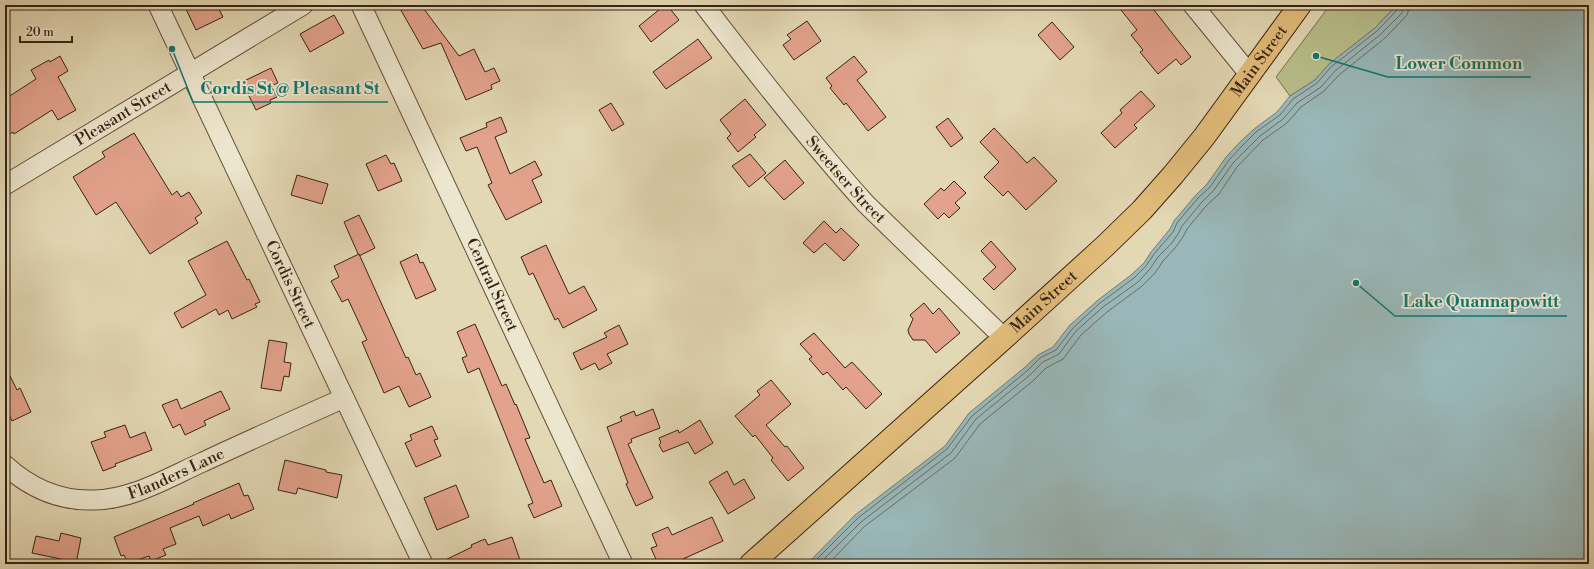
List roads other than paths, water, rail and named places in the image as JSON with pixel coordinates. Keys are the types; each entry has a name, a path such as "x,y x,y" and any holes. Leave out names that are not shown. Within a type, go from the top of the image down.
{"main road":[{"name":"Main Street","path":"751,564 1004,338 1105,246 1147,204 1204,137 1300,5"}],"street":[{"name":"Cordis Street","path":"158,5 423,564"},
{"name":"Pleasant Street","path":"5,185 303,5"},
{"name":"Central Street","path":"360,5 623,564"},
{"name":"Sweetser Street","path":"704,5 791,116 848,184 1004,338"},
{"path":"1193,5 1250,75"},
{"name":"Flanders Lane","path":"5,465 25,481 45,491 66,498 79,500 106,499 134,492 156,483 344,398"}],"water":[{"path":"1397,5 1589,5 1589,564 807,564 855,515 945,446 969,413 1038,355 1053,347 1070,325 1144,263 1170,229 1174,221 1207,184 1226,157 1239,143 1254,129 1277,112 1290,96 1315,80 1329,64 1375,28"}],"place":[{"name":"Cordis St @ Pleasant St","path":"172,49"},
{"name":"Lower Common","path":"1316,56"},
{"name":"Lake Quannapowitt","path":"1356,283"}]}
